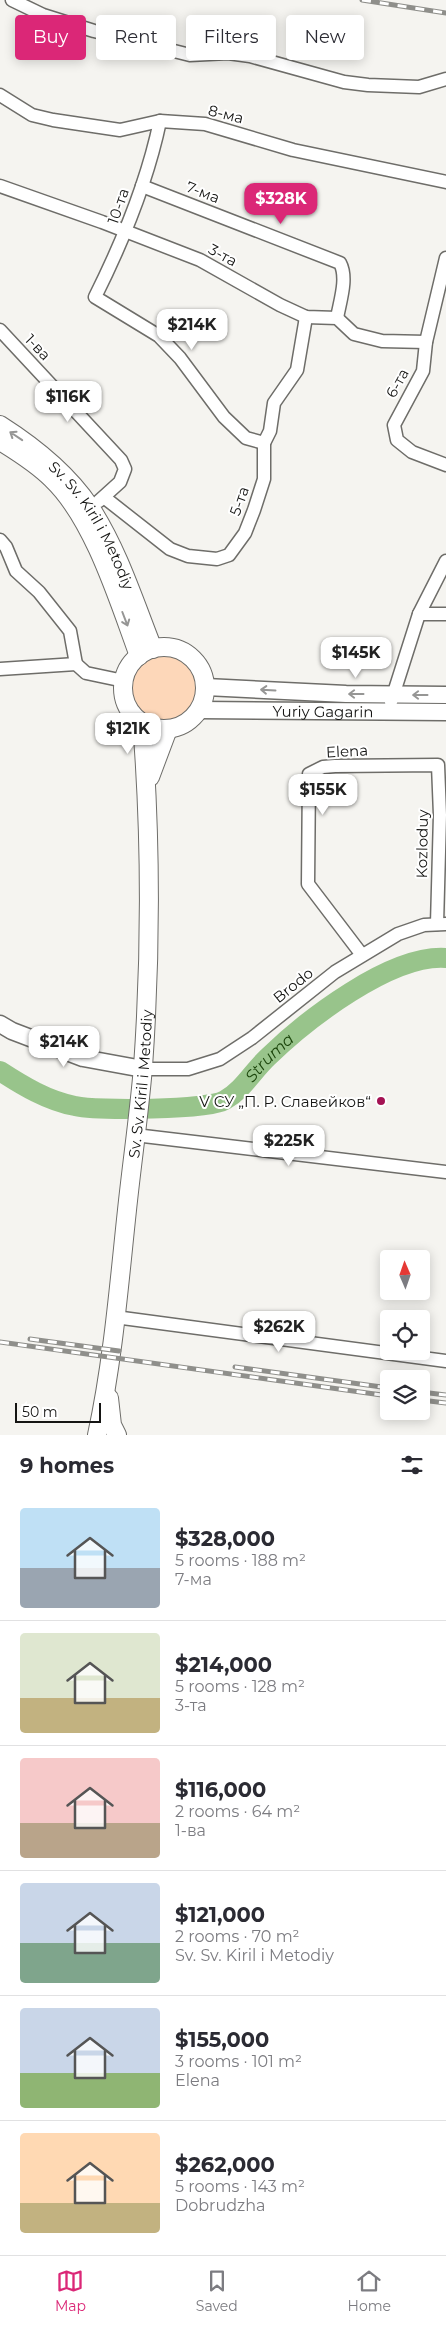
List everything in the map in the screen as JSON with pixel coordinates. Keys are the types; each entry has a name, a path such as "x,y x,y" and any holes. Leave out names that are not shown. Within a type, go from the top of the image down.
{"main road":[{"name":"Sv. Sv. Kiril i Metodiy","path":"0,425 49,460 90,505 91,537 146,652"},
{"name":"Sv. Sv. Kiril i Metodiy","path":"0,441 90,505"},
{"path":"167,647 188,655 202,672 206,687 199,710 182,725 168,729 150,727 132,714 125,702 124,680 129,667 146,652 167,647"},
{"name":"Sv. Sv. Kiril i Metodiy","path":"98,1428 108,1382 142,1074 148,978 147,785 142,723"},
{"name":"Sv. Sv. Kiril i Metodiy","path":"147,785 168,729"},
{"name":"Sv. Sv. Kiril i Metodiy","path":"108,1382 112,1426 117,1435"}],"street":[{"path":"12,0 43,15 94,31 190,55 228,54 250,56 344,82 368,85 419,87 446,79"},
{"name":"8-ма","path":"0,95 32,115 53,120 120,130 160,122 205,124 293,150 446,182"},
{"name":"10-та","path":"160,122 153,156 126,232 95,297 159,336 180,358 224,417 246,438 264,443"},
{"name":"3-та","path":"0,186 200,260 306,318 337,318"},
{"name":"7-ма","path":"142,186 340,263 344,270 344,277 337,318"},
{"name":"6-та","path":"446,258 426,342 423,371 394,425 397,440 412,452 446,464"},
{"name":"5-та","path":"90,505 170,549 188,556 217,559 229,555 237,546 254,510 264,479 264,443 270,431 274,403 297,370 306,318"},
{"path":"337,318 354,334 382,341 426,342"},
{"name":"1-ва","path":"0,330 121,460 125,468 120,482 90,505"},
{"path":"0,540 6,547 16,571 39,592 70,631 76,664 86,674 124,680"},
{"path":"387,712 419,614 446,561"},
{"path":"419,614 446,614"},
{"path":"0,668 76,664"},
{"name":"Yuriy Gagarin","path":"206,687 346,694 446,695"},
{"name":"Yuriy Gagarin","path":"199,710 446,712"},
{"name":"Kozloduy","path":"438,765 442,860 442,924"},
{"name":"Elena","path":"362,955 308,884 310,774 315,770 335,766 438,765"},
{"name":"Brodo","path":"142,1074 161,1070 188,1069 220,1059 252,1038 335,972 362,955 398,934 424,925 442,924"},
{"path":"0,1024 83,1058 142,1074"},
{"path":"136,1128 446,1172"},
{"path":"115,1317 446,1361"},
{"path":"89,1435 98,1428"}],"shaded area":[{"path":"163,656 176,659 186,666 193,676 196,689 193,702 186,712 176,719 163,722 150,719 140,712 133,702 130,689 133,676 140,666 150,659"}],"waterway":[{"name":"Struma","path":"0,1071 45,1097 65,1104 87,1108 152,1109 215,1103 231,1096 243,1086 263,1062 284,1042 304,1025 351,992 400,967 424,960 446,958"}],"railway":[{"path":"362,0 446,13"},
{"path":"30,1339 119,1351"},
{"path":"0,1342 380,1395"},
{"path":"235,1367 380,1387"},
{"path":"430,1393 446,1395"},
{"path":"430,1401 446,1403"}],"place":[{"name":"V СУ „П. Р. Славейков“","path":"381,1101"}]}
